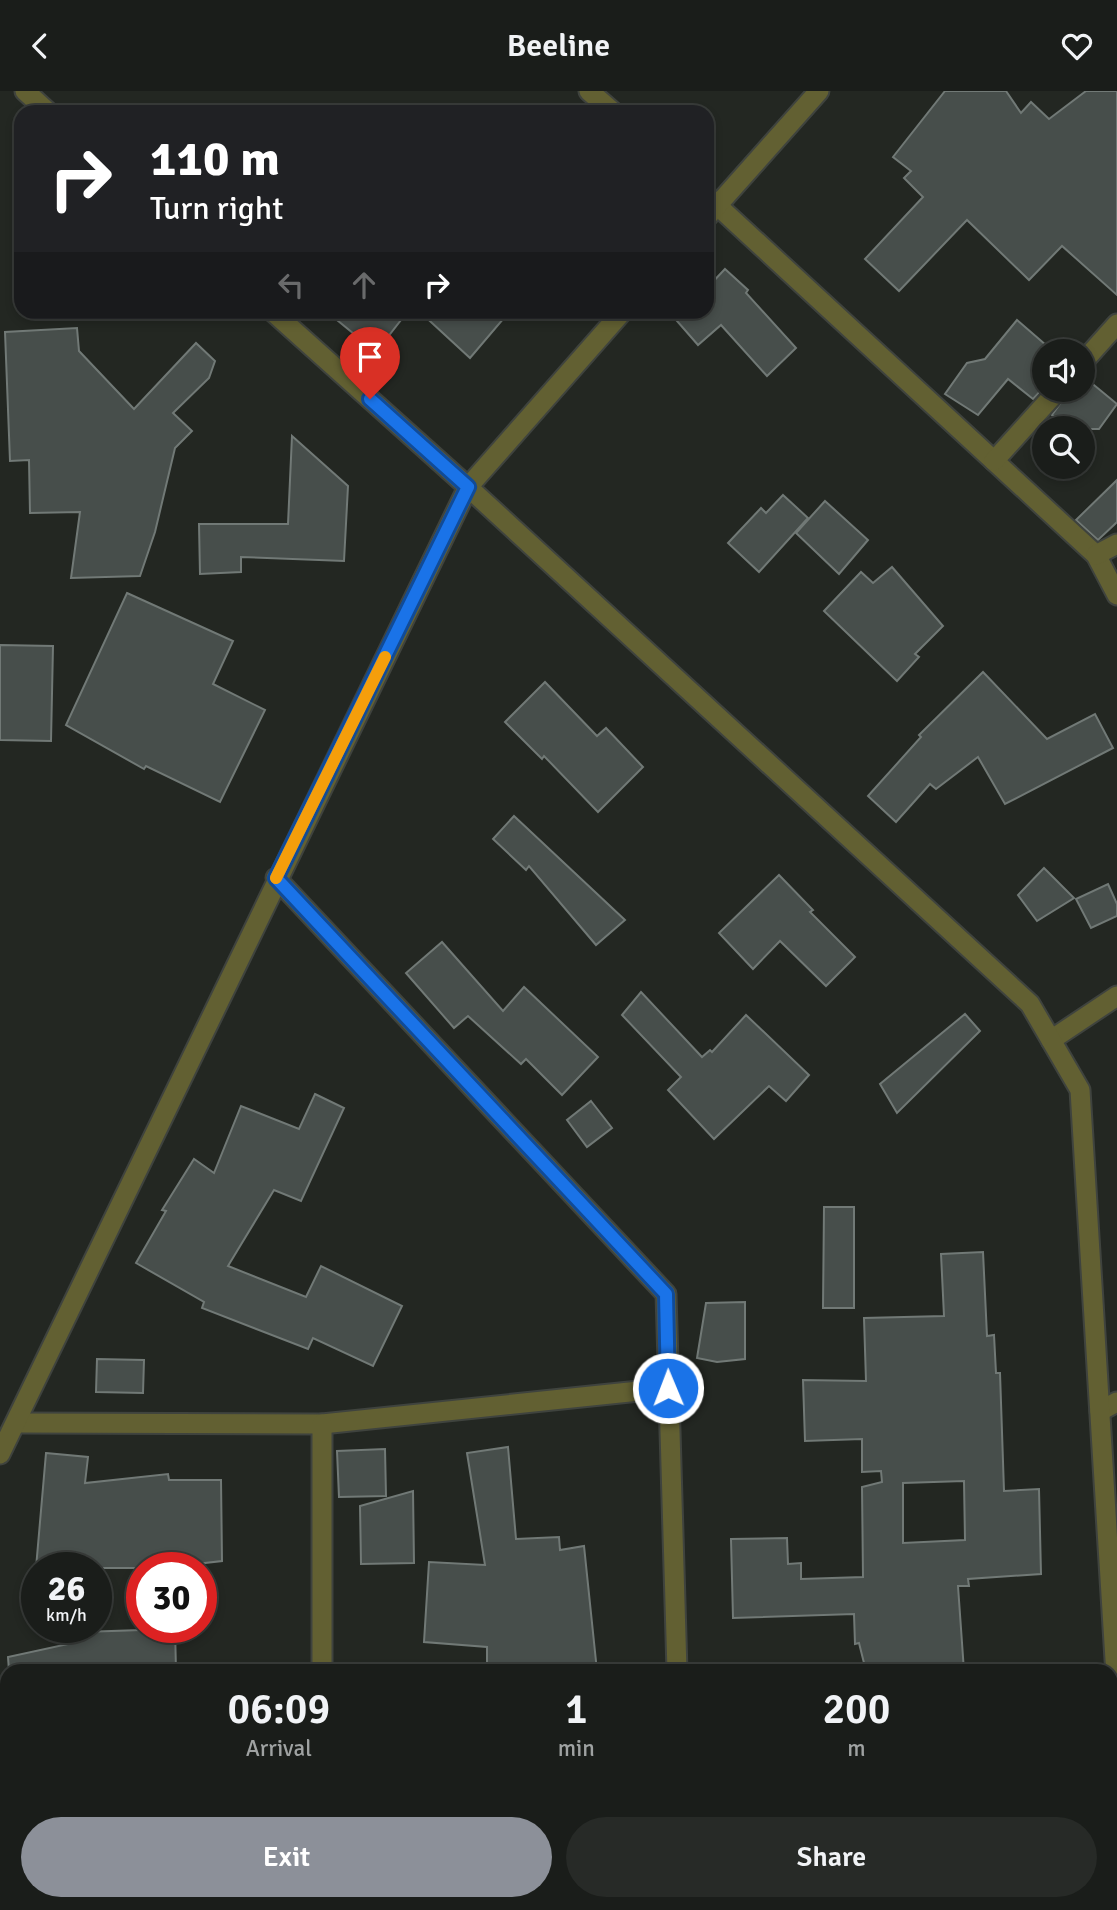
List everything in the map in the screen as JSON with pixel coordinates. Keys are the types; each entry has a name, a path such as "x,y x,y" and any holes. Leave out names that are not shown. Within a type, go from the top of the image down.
{"street":[{"path":"25,91 40,105"},
{"path":"589,91 605,105"},
{"path":"714,202 819,91"},
{"path":"714,210 1096,555 1117,595"},
{"path":"281,319 1030,1003 1080,1090 1108,1407 1116,1664"},
{"path":"0,1454 18,1423 276,878 468,487 616,319"},
{"path":"1095,349 1117,324"},
{"path":"994,461 1047,402"},
{"path":"1096,555 1117,544"},
{"path":"276,878 666,1294 677,1664"},
{"path":"1051,1040 1117,996"},
{"path":"18,1423 322,1424 668,1388"},
{"path":"322,1424 323,1664"}],"building":[{"path":"945,91 1006,91 1021,113 1031,102 1049,119 1086,91 1117,91 1117,295 1062,246 1029,280 967,220 899,291 865,259 923,197 904,178 911,171 893,157"},
{"path":"725,269 748,290 746,293 796,348 767,376 721,325 698,345 677,321 714,319 714,281"},
{"path":"336,319 402,319 376,352"},
{"path":"428,319 503,319 470,358"},
{"path":"1017,320 1039,339 1032,339 1032,398 1008,379 978,415 945,394 967,363 985,359"},
{"path":"77,328 79,351 134,409 196,343 215,361 209,378 173,413 192,431 175,448 155,532 140,576 71,578 80,512 30,513 29,460 10,461 5,332"},
{"path":"1095,386 1117,404 1099,429 1095,429 1095,416 1052,415 1061,402 1095,402"},
{"path":"292,436 348,486 344,561 241,557 241,572 200,574 199,524 288,524"},
{"path":"1117,480 1117,522 1098,540 1076,520"},
{"path":"783,495 808,518 759,572 728,543 761,508 766,513"},
{"path":"825,501 868,540 839,574 796,533"},
{"path":"892,567 943,626 915,654 919,657 897,681 824,611 861,572 873,583"},
{"path":"127,593 233,641 213,684 265,710 220,802 146,766 144,769 66,725"},
{"path":"0,645 53,646 51,741 0,740"},
{"path":"983,672 1047,739 1095,714 1113,748 1005,804 978,757 936,789 930,784 896,822 868,796 921,737 919,735"},
{"path":"545,682 597,736 606,728 643,767 598,812 544,756 542,759 505,722"},
{"path":"514,816 625,920 596,945 529,866 526,870 493,839"},
{"path":"1044,868 1074,898 1037,921 1018,895"},
{"path":"779,875 813,910 810,912 855,957 826,986 780,941 753,969 719,933"},
{"path":"1108,884 1117,904 1117,916 1091,928 1076,899"},
{"path":"442,942 503,1011 524,987 598,1057 562,1095 526,1059 521,1064 468,1016 454,1028 406,973"},
{"path":"641,992 702,1057 710,1050 712,1052 746,1015 809,1075 786,1101 769,1086 714,1139 668,1090 681,1077 622,1015"},
{"path":"965,1014 980,1031 897,1113 880,1084"},
{"path":"315,1094 344,1108 301,1201 274,1190 228,1266 306,1297 321,1266 402,1306 373,1366 313,1338 308,1349 202,1308 204,1302 136,1263 166,1211 162,1210 194,1159 214,1173 241,1106 299,1129"},
{"path":"591,1101 612,1128 587,1147 567,1120"},
{"path":"824,1207 854,1207 854,1308 823,1308"},
{"path":"983,1252 987,1336 994,1335 996,1373 1000,1373 1004,1491 1039,1489 1041,1574 968,1579 969,1586 958,1586 964,1664 864,1664 859,1643 855,1644 854,1614 733,1618 731,1539 787,1538 788,1564 801,1563 801,1579 863,1577 862,1487 882,1482 881,1471 862,1472 862,1439 805,1441 803,1380 866,1381 864,1318 944,1316 941,1254","holes":["964,1481 965,1540 903,1543 903,1483"]},
{"path":"745,1302 745,1359 717,1362 697,1358 706,1303"},
{"path":"97,1359 144,1360 143,1393 96,1392"},
{"path":"508,1447 516,1539 559,1537 560,1550 584,1546 596,1664 487,1664 487,1647 424,1642 429,1562 485,1565 467,1453"},
{"path":"385,1449 386,1496 339,1497 337,1451"},
{"path":"46,1453 88,1457 85,1483 168,1474 169,1480 221,1480 222,1561 217,1562 217,1552 126,1552 126,1568 112,1568 112,1552 37,1552"},
{"path":"413,1491 414,1563 361,1564 360,1506"},
{"path":"112,1631 126,1631 126,1643 175,1643 176,1664 8,1664 8,1657 73,1643 112,1643"}],"slow traffic":[{"path":"276,878 385,657"}],"route":[{"path":"370,399 468,487 276,878 666,1294 668,1388"}]}
